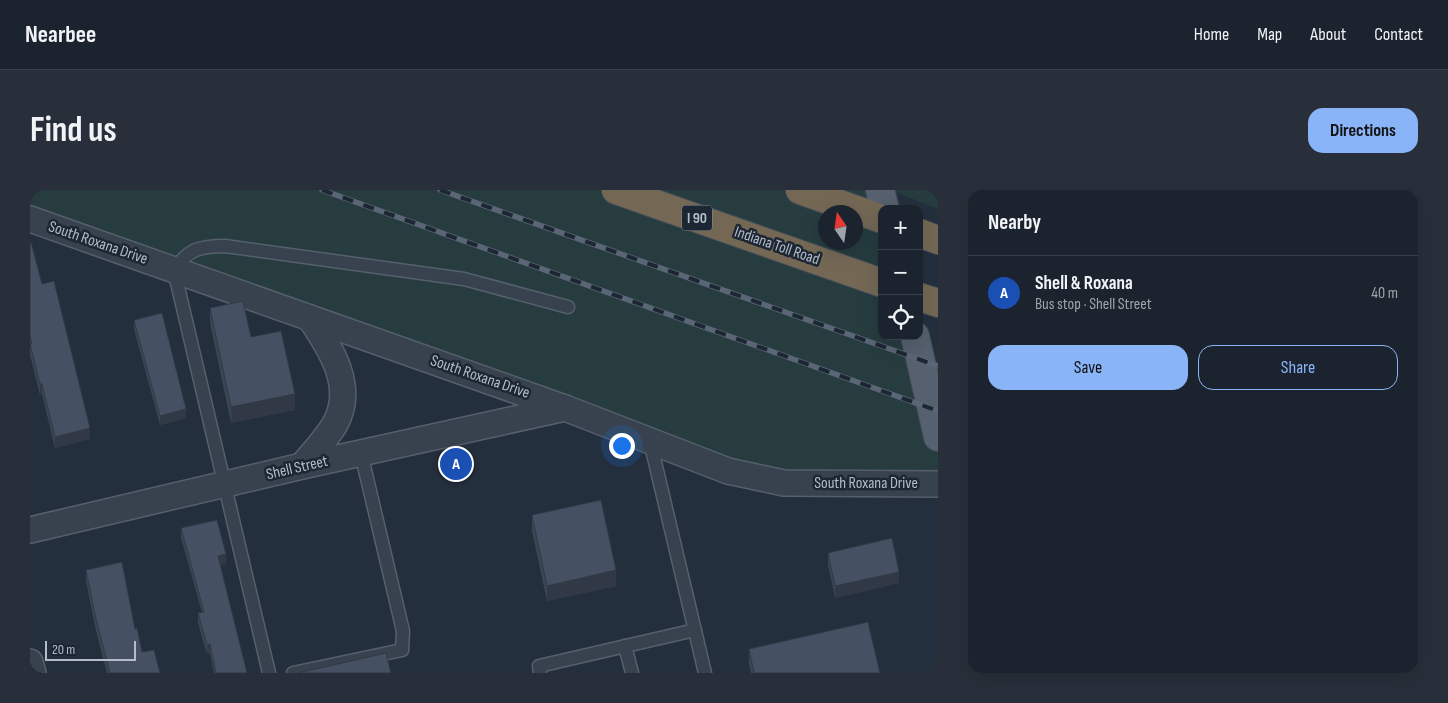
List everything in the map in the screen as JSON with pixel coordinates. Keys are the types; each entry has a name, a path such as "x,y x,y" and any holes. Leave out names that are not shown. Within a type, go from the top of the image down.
{"highway":[{"name":"Indiana Toll Road","path":"616,190 878,282"},
{"path":"800,190 878,218"},
{"path":"923,234 938,240"},
{"path":"923,298 938,303"}],"main road":[{"path":"880,190 884,205"},
{"path":"915,340 938,437"}],"street":[{"name":"South Roxana Drive","path":"30,219 565,408 728,471 784,483 938,484"},
{"path":"302,466 336,422 342,394 341,381 333,355 310,318"},
{"name":"Shell Street","path":"30,530 225,486 302,466 565,408"},
{"path":"30,662 33,673"}],"lane":[{"path":"269,673 174,270 182,258 188,253 210,246 225,246 464,278 568,307"},
{"path":"650,441 705,673"},
{"path":"293,673 402,650 403,631 361,453"},
{"path":"540,673 539,666 695,630"},
{"path":"625,646 632,673"}],"green space":[{"path":"30,190 880,190 880,205 878,205 878,340 916,340 938,437 938,484 784,483 30,219"},
{"path":"890,190 938,190 938,209"}],"building":[{"path":"30,242 42,284 54,281 90,428 55,437 30,344 32,344 30,335"},
{"path":"243,301 251,337 281,331 295,394 231,407 210,308"},
{"path":"162,313 186,409 160,416 134,320"},
{"path":"601,500 616,570 547,586 532,515"},
{"path":"217,520 226,554 218,556 247,673 216,673 210,644 207,645 198,613 204,612 181,528"},
{"path":"892,538 899,572 835,586 828,553"},
{"path":"122,562 135,629 137,628 142,652 154,650 160,673 110,673 86,570"},
{"path":"868,622 880,673 754,673 749,649"},
{"path":"386,653 391,673 298,673"}],"railway":[{"path":"322,190 938,411"},
{"path":"440,190 938,366"}],"place":[{"name":"Shell & Roxana","path":"456,464"}]}
